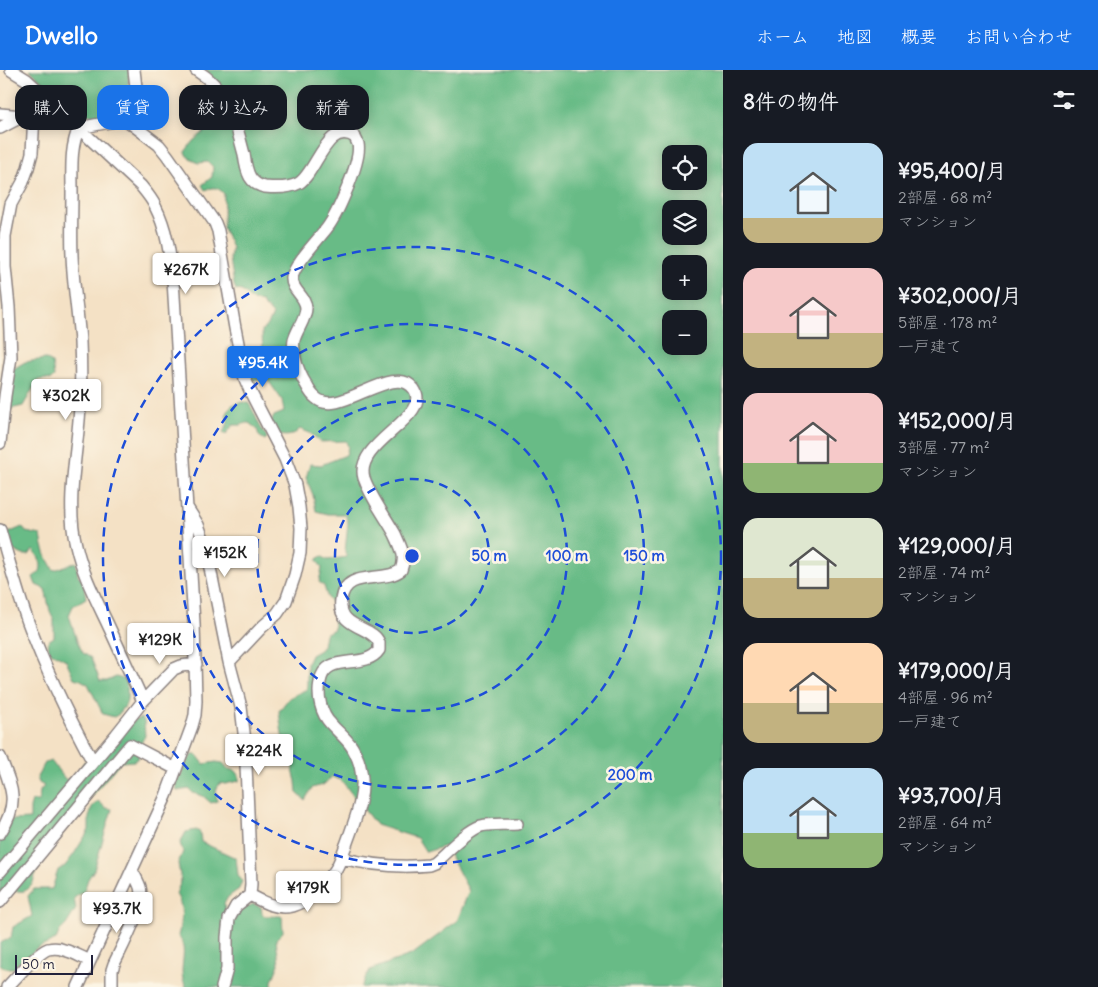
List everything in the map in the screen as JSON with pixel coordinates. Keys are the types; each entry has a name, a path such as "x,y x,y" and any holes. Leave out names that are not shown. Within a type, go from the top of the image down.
{"street":[{"path":"11,70 33,85"},
{"path":"134,70 136,85"},
{"path":"196,70 213,83 228,104 239,136 247,172 254,182 259,185 265,187 292,186 300,182 310,171 325,146 334,136 347,134 355,137 358,151 341,202 328,227 300,261 292,279 295,288 306,304 303,321 294,339 296,365 304,382 316,399 324,403 333,404 378,386 403,381 415,390 416,398 416,404 410,414 371,451 364,462 362,470 367,484 402,548 404,562 401,570 392,575 358,580 348,584 340,604 342,612 350,622 376,638 379,643 379,650 372,657 337,663 327,668 320,680 319,695 326,717 351,745 361,772 361,800 355,822 337,868 328,880 310,896 292,906 275,906 250,895"},
{"path":"0,114 15,115"},
{"path":"0,128 15,121"},
{"path":"0,443 11,357 5,236 11,204 23,182 32,152 30,130"},
{"path":"77,130 74,138 73,157 72,256 81,374 73,488 72,513 74,536 88,584 110,627 143,701"},
{"path":"78,987 166,796 192,726 196,701 194,622 169,249 163,224 154,204 141,186 80,130"},
{"path":"139,130 159,145 215,223 245,379 252,396 286,459 295,485 299,506 301,528 300,553 286,601 277,614 262,626 229,662"},
{"path":"186,507 198,525 208,558 229,662 241,707 245,741 250,895 236,906 229,920 227,969 222,987"},
{"path":"0,530 14,581 35,640 60,698 93,762"},
{"path":"0,872 143,701 174,669 196,664"},
{"path":"0,902 130,746 176,770"},
{"path":"0,758 11,786 13,804 5,826 0,833"},
{"path":"341,858 377,865 429,866 471,831 479,827 517,824"},
{"path":"112,987 111,979 114,964 136,914 141,897 140,887 132,870"},
{"path":"7,987 27,966 49,949 64,950 90,961"}],"green space":[{"path":"30,70 129,70 128,85 97,85 97,116 87,114 87,85 46,85"},
{"path":"206,70 723,70 723,987 361,987 370,970 413,954 457,921 469,891 445,846 426,852 417,838 376,825 341,780 332,777 323,785 312,788 305,800 297,793 291,763 281,756 286,745 282,735 279,711 289,698 307,689 307,664 311,655 323,646 325,634 334,629 333,604 328,599 324,586 319,582 322,568 317,560 321,556 328,560 347,557 345,552 348,522 345,514 328,514 316,511 313,495 306,478 310,464 321,465 346,455 348,447 346,441 320,442 310,433 300,429 294,434 283,436 276,434 270,425 274,416 284,412 282,400 265,376 258,380 253,380 248,375 261,368 263,357 262,330 268,325 273,315 264,307 262,302 253,301 242,291 236,290 230,258 232,248 223,228 224,194 215,188 205,190 202,185 212,177 213,167 208,162 198,163 187,156 185,152 193,141 206,130 287,130 287,85 219,85"},
{"path":"46,359 52,363 54,377 51,380 38,380 23,406 10,409 7,397 14,377 13,369 25,362"},
{"path":"243,402 248,403 252,408 267,437 265,440 259,436 257,429 249,423 233,425 226,434 223,432 227,426 228,420 226,416 230,407"},
{"path":"22,527 26,532 41,535 45,553 54,570 76,562 78,575 83,581 86,598 73,606 69,615 77,641 83,653 91,658 100,681 107,681 116,677 126,680 127,702 119,714 114,717 103,714 88,684 74,678 66,660 49,651 48,641 54,637 54,620 45,589 36,585 33,577 40,571 40,560 33,550 29,555 23,555 9,548 6,534"},
{"path":"142,718 145,736 138,758 134,761 120,762 37,862 33,883 28,889 24,891 7,890 0,896 0,834 12,820 30,819 32,801 39,801 40,791 44,786 39,783 37,777 45,763 51,761 66,780 76,775 85,761 102,758 135,720"},
{"path":"192,755 197,755 204,764 223,763 228,769 236,771 239,775 239,781 225,784 220,783 216,790 217,801 211,803 203,796 193,793 189,789 177,791 175,781 182,776 183,767"},
{"path":"98,801 106,808 112,809 94,870 88,879 84,891 74,898 76,909 59,932 56,940 36,949 19,962 15,968 5,968 0,964 0,943 11,938 13,927 32,916 28,896 34,889 52,889 58,870 65,866 89,830 89,817 92,807"},
{"path":"196,830 200,832 201,842 236,858 238,875 242,881 239,889 228,897 224,904 226,912 234,917 253,904 261,907 264,916 282,916 283,932 276,939 279,964 272,981 272,987 186,987 183,981 183,948 182,941 178,936 181,909 176,894 181,881 178,863 183,852 180,843 186,832"}]}
